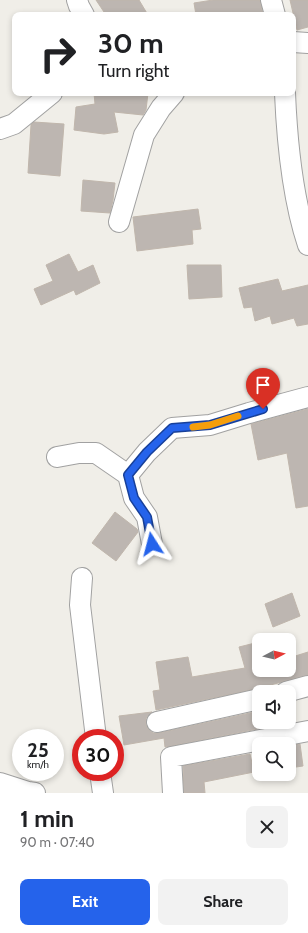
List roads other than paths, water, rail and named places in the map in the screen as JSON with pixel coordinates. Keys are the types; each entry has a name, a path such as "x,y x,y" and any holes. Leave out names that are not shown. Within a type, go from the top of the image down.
{"street":[{"path":"78,0 82,12"},
{"path":"271,0 274,12"},
{"path":"296,42 308,43"},
{"path":"0,129 14,124 48,96"},
{"path":"119,222 144,136 161,108 171,96"},
{"path":"285,96 295,193 308,246"},
{"path":"128,475 147,452 172,428 210,425 308,397"},
{"path":"57,457 79,453 96,453 128,475 134,498 147,517 152,544"},
{"path":"82,578 80,605 95,729"},
{"path":"296,689 308,686"},
{"path":"157,722 252,700"},
{"path":"173,793 171,757 308,731"},
{"path":"101,781 103,793"},
{"path":"0,782 35,793"}]}
